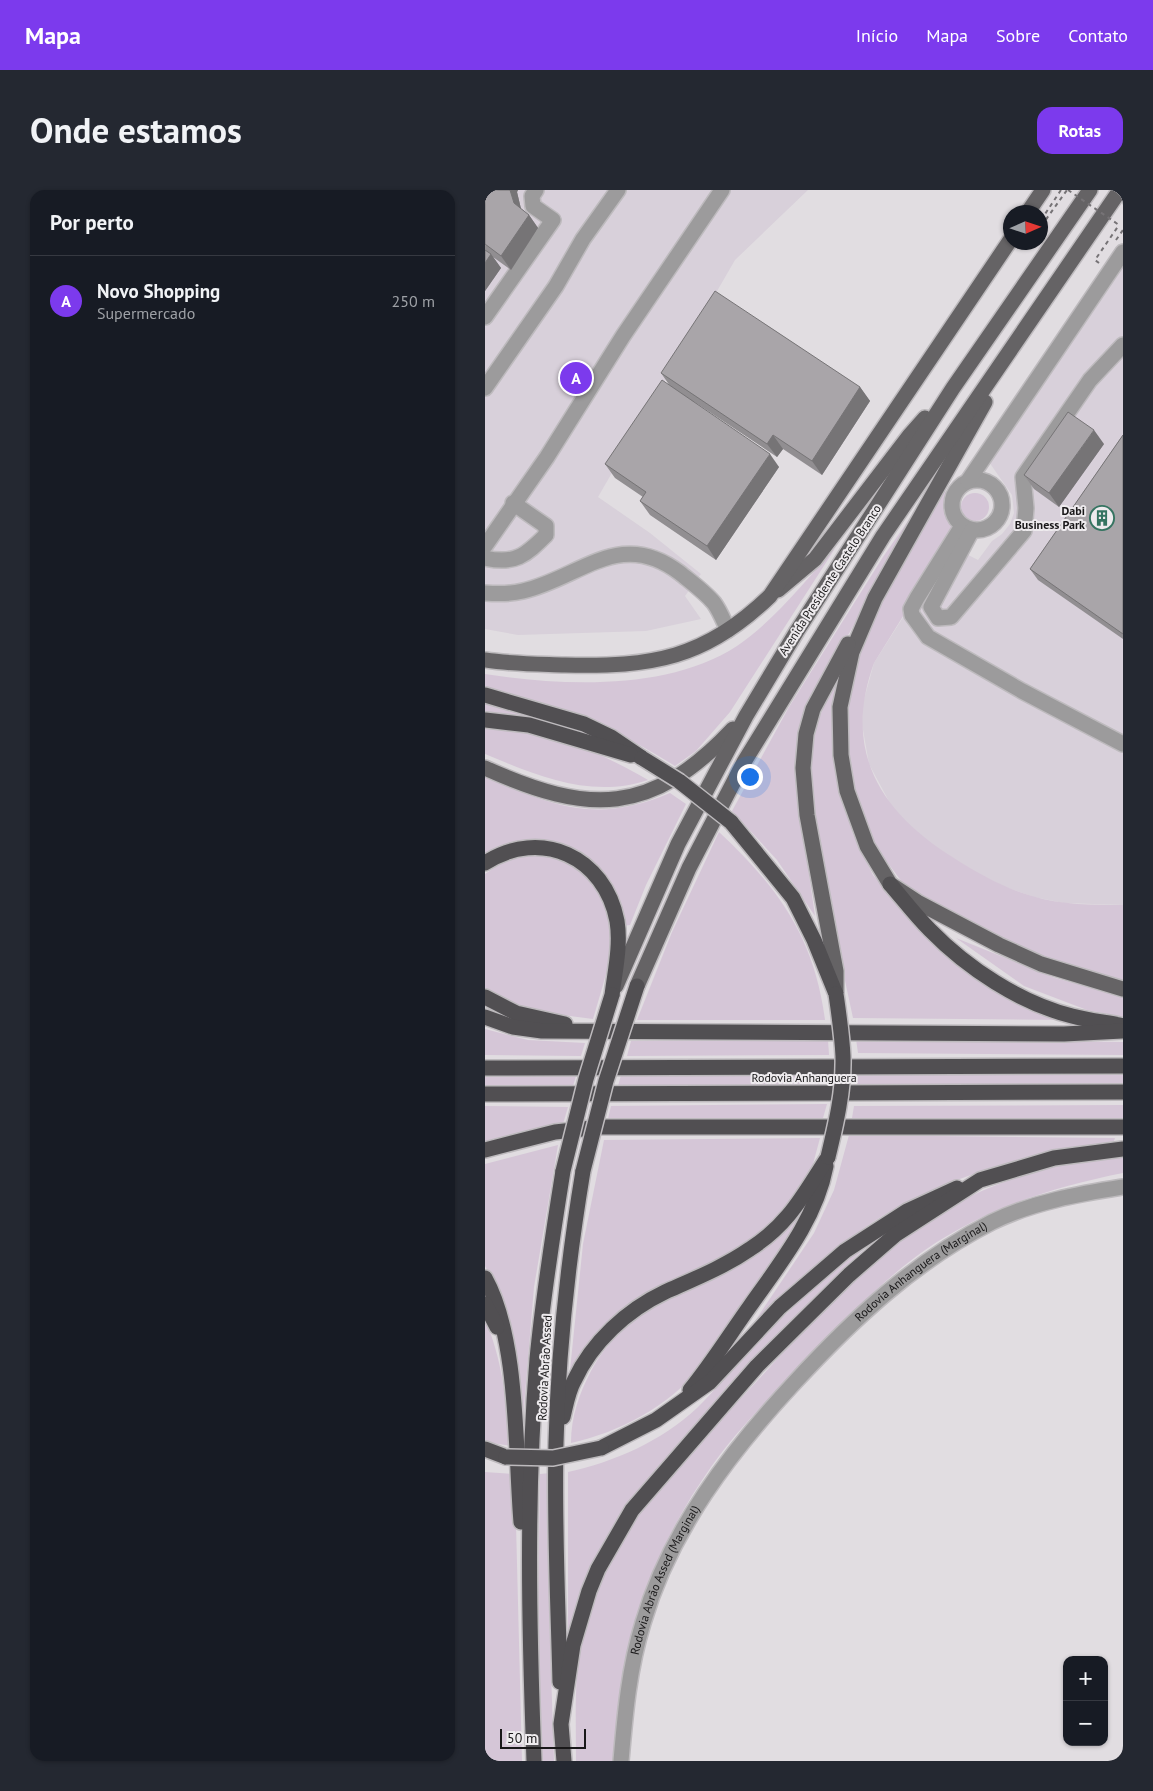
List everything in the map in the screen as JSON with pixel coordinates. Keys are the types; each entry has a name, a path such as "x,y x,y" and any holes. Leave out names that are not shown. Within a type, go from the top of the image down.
{"highway":[{"path":"485,694 583,724 611,738 708,802 749,840 793,898 814,940 836,994 842,1041 843,1075 837,1119 819,1195 788,1253 717,1356 683,1399"},
{"path":"485,720 529,725 554,731 642,758"},
{"name":"Rodovia Abrão Assed","path":"485,863 511,850 541,847 573,856 590,868 608,893 617,922 618,946 612,994 586,1079 563,1171 550,1250 537,1359 530,1493 529,1627 534,1761"},
{"path":"890,884 930,930 971,964 1003,986 1037,1004 1071,1016 1123,1026"},
{"name":"Rodovia Abrão Assed","path":"561,1724 555,1442 563,1309 571,1239 583,1171 606,1081 637,986"},
{"path":"485,997 532,1018 611,1032"},
{"path":"485,1016 513,1027 543,1031 1064,1034 1123,1031"},
{"name":"Rodovia Anhanguera","path":"485,1068 1123,1066"},
{"name":"Rodovia Anhanguera","path":"485,1094 1123,1092"},
{"path":"485,1150 555,1132 601,1127 1123,1126"},
{"path":"485,1456 553,1458 601,1448 656,1420 683,1399 710,1382 780,1307 845,1251 907,1211 940,1194 1054,1158 1123,1148"},
{"path":"555,1442 573,1381 595,1348 610,1331 627,1315 645,1304 733,1260 765,1238 796,1208 828,1157"},
{"path":"563,1761 561,1724 573,1644 586,1600 607,1551 632,1510 757,1366 849,1275 895,1235 980,1180"},
{"path":"485,1278 496,1300 501,1317 507,1354 529,1627"},
{"path":"485,1304 507,1354"},
{"path":"485,1449 506,1457"}],"main road":[{"path":"1033,205 1043,190"},
{"name":"Avenida Presidente Castelo Branco","path":"612,994 678,844 745,716 797,631 953,388 1090,190"},
{"name":"Avenida Presidente Castelo Branco","path":"637,986 689,868 743,762 825,633 883,536 1120,190"},
{"path":"770,596 1003,250"},
{"name":"Avenida Presidente Castelo Branco","path":"890,884 867,846 853,813 843,771 840,747 840,707 847,668 875,598 966,438 1017,341"},
{"path":"487,660 592,666 648,663 685,654 728,630 749,616 815,559 909,436 953,388"},
{"path":"836,994 836,971 807,815 803,768 804,749 809,721 817,698 875,598"},
{"path":"485,768 521,784 561,796 601,800 635,796 661,786 690,769 705,758 745,716"},
{"path":"890,884 951,921 1024,956 1082,978 1123,989"}],"street":[{"path":"485,318 553,220 533,206 532,196 536,190"},
{"path":"485,388 555,286 583,239 619,190"},
{"path":"485,546 513,503 547,457 623,336 722,190"},
{"path":"968,481 976,480 992,485 1001,499 1000,515 995,522 981,530 967,528 953,515 952,499 955,492 968,481 1118,248"},
{"path":"967,528 931,607 938,618 951,617 1024,531 1026,508 1023,477 1090,380 1123,345"},
{"path":"485,558 501,562 525,554 546,535 545,526 513,503"},
{"path":"967,528 917,598 911,609 912,615 928,637 1022,691 1123,744"},
{"path":"485,593 524,591 600,558 636,554 653,557 669,564 691,582 715,603 728,630"},
{"name":"Rodovia Anhanguera (Marginal)","path":"759,1420 867,1308 917,1267 993,1222 1077,1194 1123,1187"},
{"name":"Rodovia Abrão Assed (Marginal)","path":"621,1761 625,1702 643,1621 672,1551 708,1486 759,1420"}],"path":[{"path":"1048,210 1061,190"},
{"path":"1048,217 1067,190 1119,225 1095,260 1100,264 1105,257"},
{"path":"1118,248 1123,230"}],"shaded area":[{"path":"485,190 808,190 735,260 598,497 650,533 701,574 685,596 701,619 646,631 518,635 485,629"},
{"path":"1123,264 1123,905 1064,903 1034,897 1005,887 977,873 926,841 908,825 892,807 869,764 862,724 863,703 874,663 949,545 978,560 992,541 1002,534 1010,524 1014,513 1012,495 989,462"},
{"path":"939,476 815,693 797,762 796,784 815,916 777,860 732,811 789,707 883,557"},
{"path":"945,491 951,496 950,514 957,529 874,663 865,695 863,724 866,751 874,776 888,799 906,820 928,840 973,870 992,880 1022,893 1043,899 1089,905 1123,905 1123,980 1051,960 1002,940 908,890 878,850 861,821 851,788 844,728 854,663 876,610"},
{"path":"975,493 985,497 989,507 985,517 975,521 965,517 961,507 965,497"},
{"path":"836,547 730,712 696,751 675,766 629,739 583,718 536,702 485,688 485,674 548,681 614,681 648,678 710,661 751,636 789,599"},
{"path":"836,678 839,678 836,768 838,785 853,834 873,875 919,929 1067,1020 853,1018 832,920 812,805 810,764 817,723"},
{"path":"485,702 534,717 533,719 485,713"},
{"path":"485,725 528,731 570,743 629,769 648,780 606,787 585,786 545,777 485,754"},
{"path":"485,776 532,796 576,808 620,808 670,793 686,804 646,885 630,925 623,926 568,848 485,857"},
{"path":"719,832 759,873 776,894 790,916 812,963 820,990 825,1020 637,1020 672,932"},
{"path":"527,854 550,855 568,862 581,870 592,881 606,909 610,924 610,956 593,1019 523,1007 497,996 485,988 485,874 509,858"},
{"path":"956,938 1055,978 1123,996 1123,1017 1087,1010 1024,986"},
{"path":"485,1029 528,1040 585,1043 581,1056 485,1055"},
{"path":"856,1039 1123,1042 1123,1055 858,1053"},
{"path":"828,1040 829,1055 627,1056 631,1041"},
{"path":"829,1073 828,1087 618,1086 621,1075"},
{"path":"857,1074 1123,1074 1123,1087 856,1085"},
{"path":"485,1076 576,1076 573,1086 485,1087"},
{"path":"827,1104 823,1118 608,1119 611,1106"},
{"path":"1123,1105 1123,1119 852,1118 854,1106"},
{"path":"485,1106 568,1107 563,1124 485,1144"},
{"path":"849,1135 1115,1138 1114,1141 1043,1155 974,1174 908,1202 876,1220 847,1241 755,1321 814,1233 834,1190"},
{"path":"820,1138 813,1164 792,1203 752,1242 656,1292 576,1368 570,1370 583,1244 604,1140"},
{"path":"558,1145 534,1287 523,1418 519,1417 493,1281 485,1266 485,1164"},
{"path":"1123,1154 1123,1173 1071,1185 1020,1201 971,1223 925,1250 863,1302 744,1425 721,1453 689,1501 670,1536 640,1607 622,1681 614,1761 576,1761 577,1670 587,1616 600,1581 616,1549 636,1518 682,1461 840,1291 875,1258 907,1234 968,1198 1010,1180 1055,1167"},
{"path":"804,1209 792,1233 770,1268 706,1360 687,1382 658,1406 625,1425 571,1443 574,1415 579,1397 591,1371 609,1345 629,1325 651,1309 749,1259 773,1242"},
{"path":"876,1238 844,1268 628,1504 595,1561 568,1631 568,1472 620,1456 669,1431 697,1408 744,1356 796,1305 843,1263"},
{"path":"485,1320 500,1366 511,1446 485,1442"},
{"path":"485,1472 512,1474 516,1524 522,1761 485,1761"},
{"path":"550,1473 549,1612 554,1761 542,1761 538,1612 540,1474"}],"building":[{"path":"485,190 510,190 514,203 529,215 501,256 485,244"},
{"path":"485,250 491,254 485,263"},
{"path":"715,291 860,387 812,461 773,435 767,444 661,373"},
{"path":"662,380 770,454 707,546 640,501 646,492 605,464"},
{"path":"1068,412 1094,430 1049,493 1024,475"},
{"name":"Dabi Business Park","path":"1123,435 1123,634 1030,569"}],"place":[{"name":"Novo Shopping","path":"576,378"},
{"name":"Dabi Business Park","path":"1102,518"}]}
